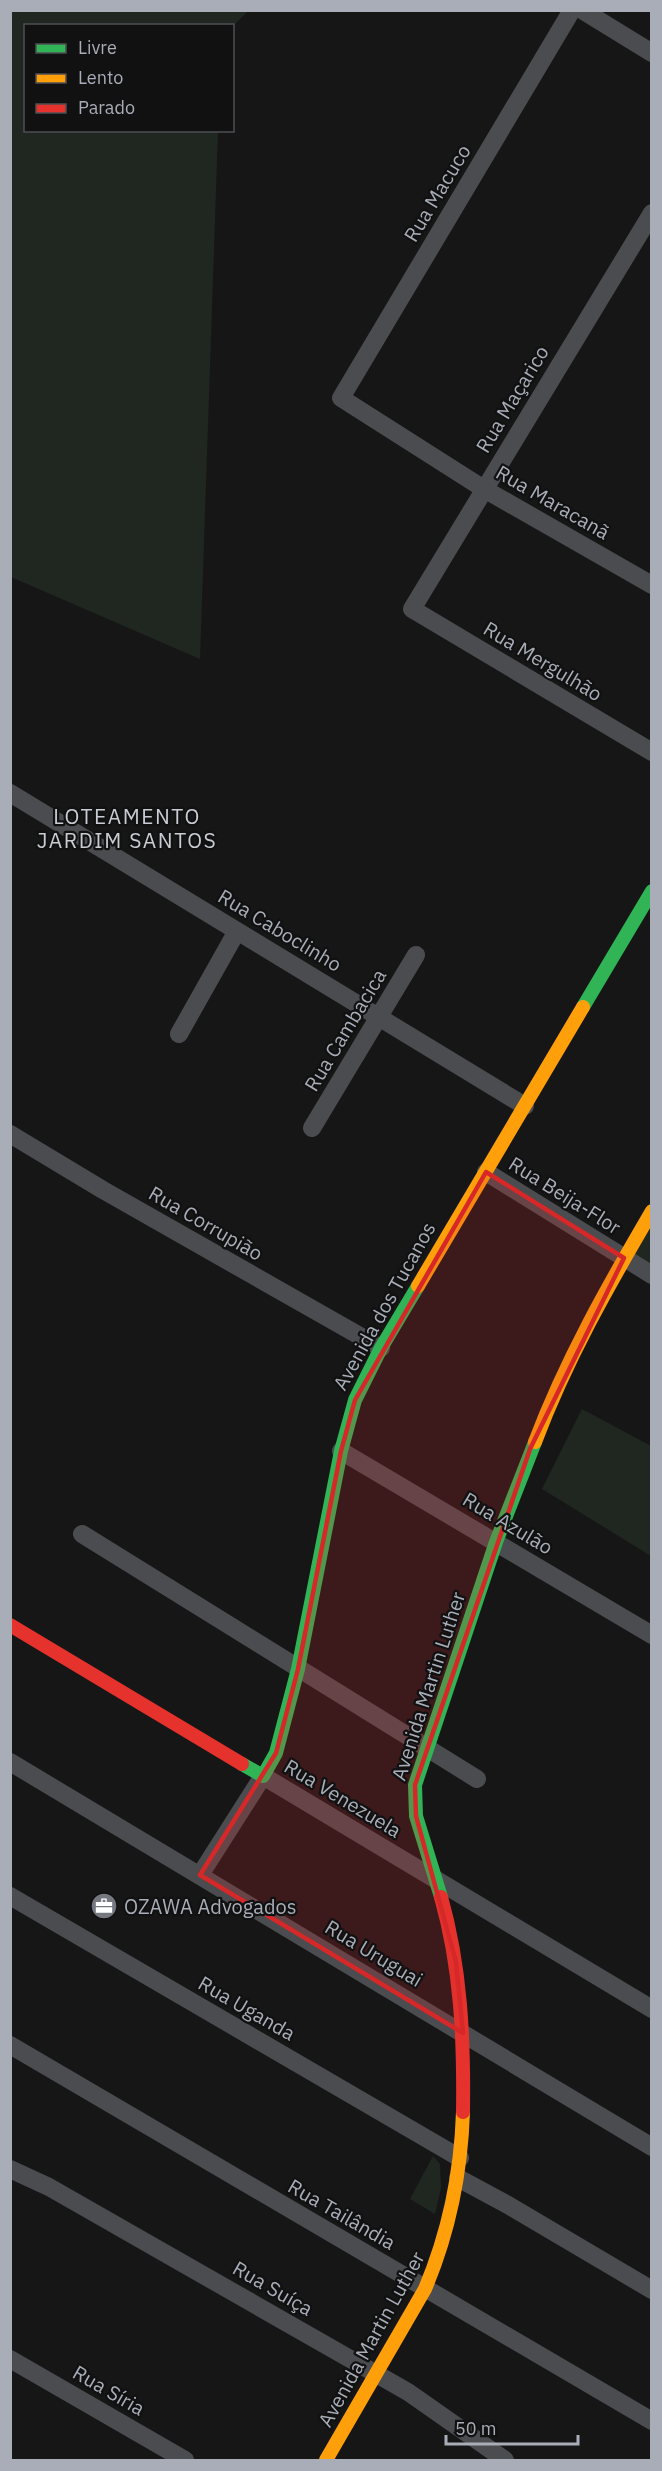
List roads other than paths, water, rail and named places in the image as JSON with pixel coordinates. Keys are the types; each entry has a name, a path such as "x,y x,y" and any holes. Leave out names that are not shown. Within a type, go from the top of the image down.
{"main road":[{"name":"Avenida dos Tucanos","path":"263,1776 276,1753 298,1669 341,1451 356,1400 381,1348 651,891"},
{"name":"Avenida Martin Luther","path":"326,2460 425,2289 439,2260 458,2178 463,2130 463,2033 456,1962 414,1801 415,1785 496,1542 555,1389 596,1307 651,1211"},
{"name":"Rua Venezuela","path":"10,1625 263,1776"}],"street":[{"name":"Rua Macuco","path":"341,398 572,10"},
{"path":"582,10 651,53"},
{"name":"Rua Maçarico","path":"412,609 651,213"},
{"name":"Rua Maracanã","path":"341,398 484,489 651,585"},
{"name":"Rua Mergulhão","path":"412,609 651,752"},
{"name":"Rua Caboclinho","path":"10,793 525,1106"},
{"path":"179,1034 237,931"},
{"name":"Rua Cambacica","path":"312,1128 416,955"},
{"name":"Rua Corrupião","path":"10,1134 83,1179 381,1348"},
{"name":"Rua Beija-Flor","path":"486,1172 651,1275"},
{"name":"Rua Azulão","path":"341,1451 651,1635"},
{"path":"82,1534 477,1779"},
{"name":"Rua Uruguai","path":"10,1762 651,2147"},
{"name":"Avenida dos Tucanos","path":"200,1875 263,1776"},
{"name":"Rua Venezuela","path":"263,1776 651,2009"},
{"name":"Rua Uganda","path":"10,1896 460,2158"},
{"name":"Rua Tailândia","path":"10,2046 651,2421"},
{"name":"Rua Suíça","path":"10,2169 49,2187 377,2373 418,2398 505,2460"},
{"path":"458,2178 651,2290"},
{"name":"Rua Síria","path":"10,2360 185,2460"}],"place":[{"name":"OZAWA Advogados","path":"104,1906"}],"district":[{"name":"LOTEAMENTO JARDIM SANTOS","path":"127,828"}]}
